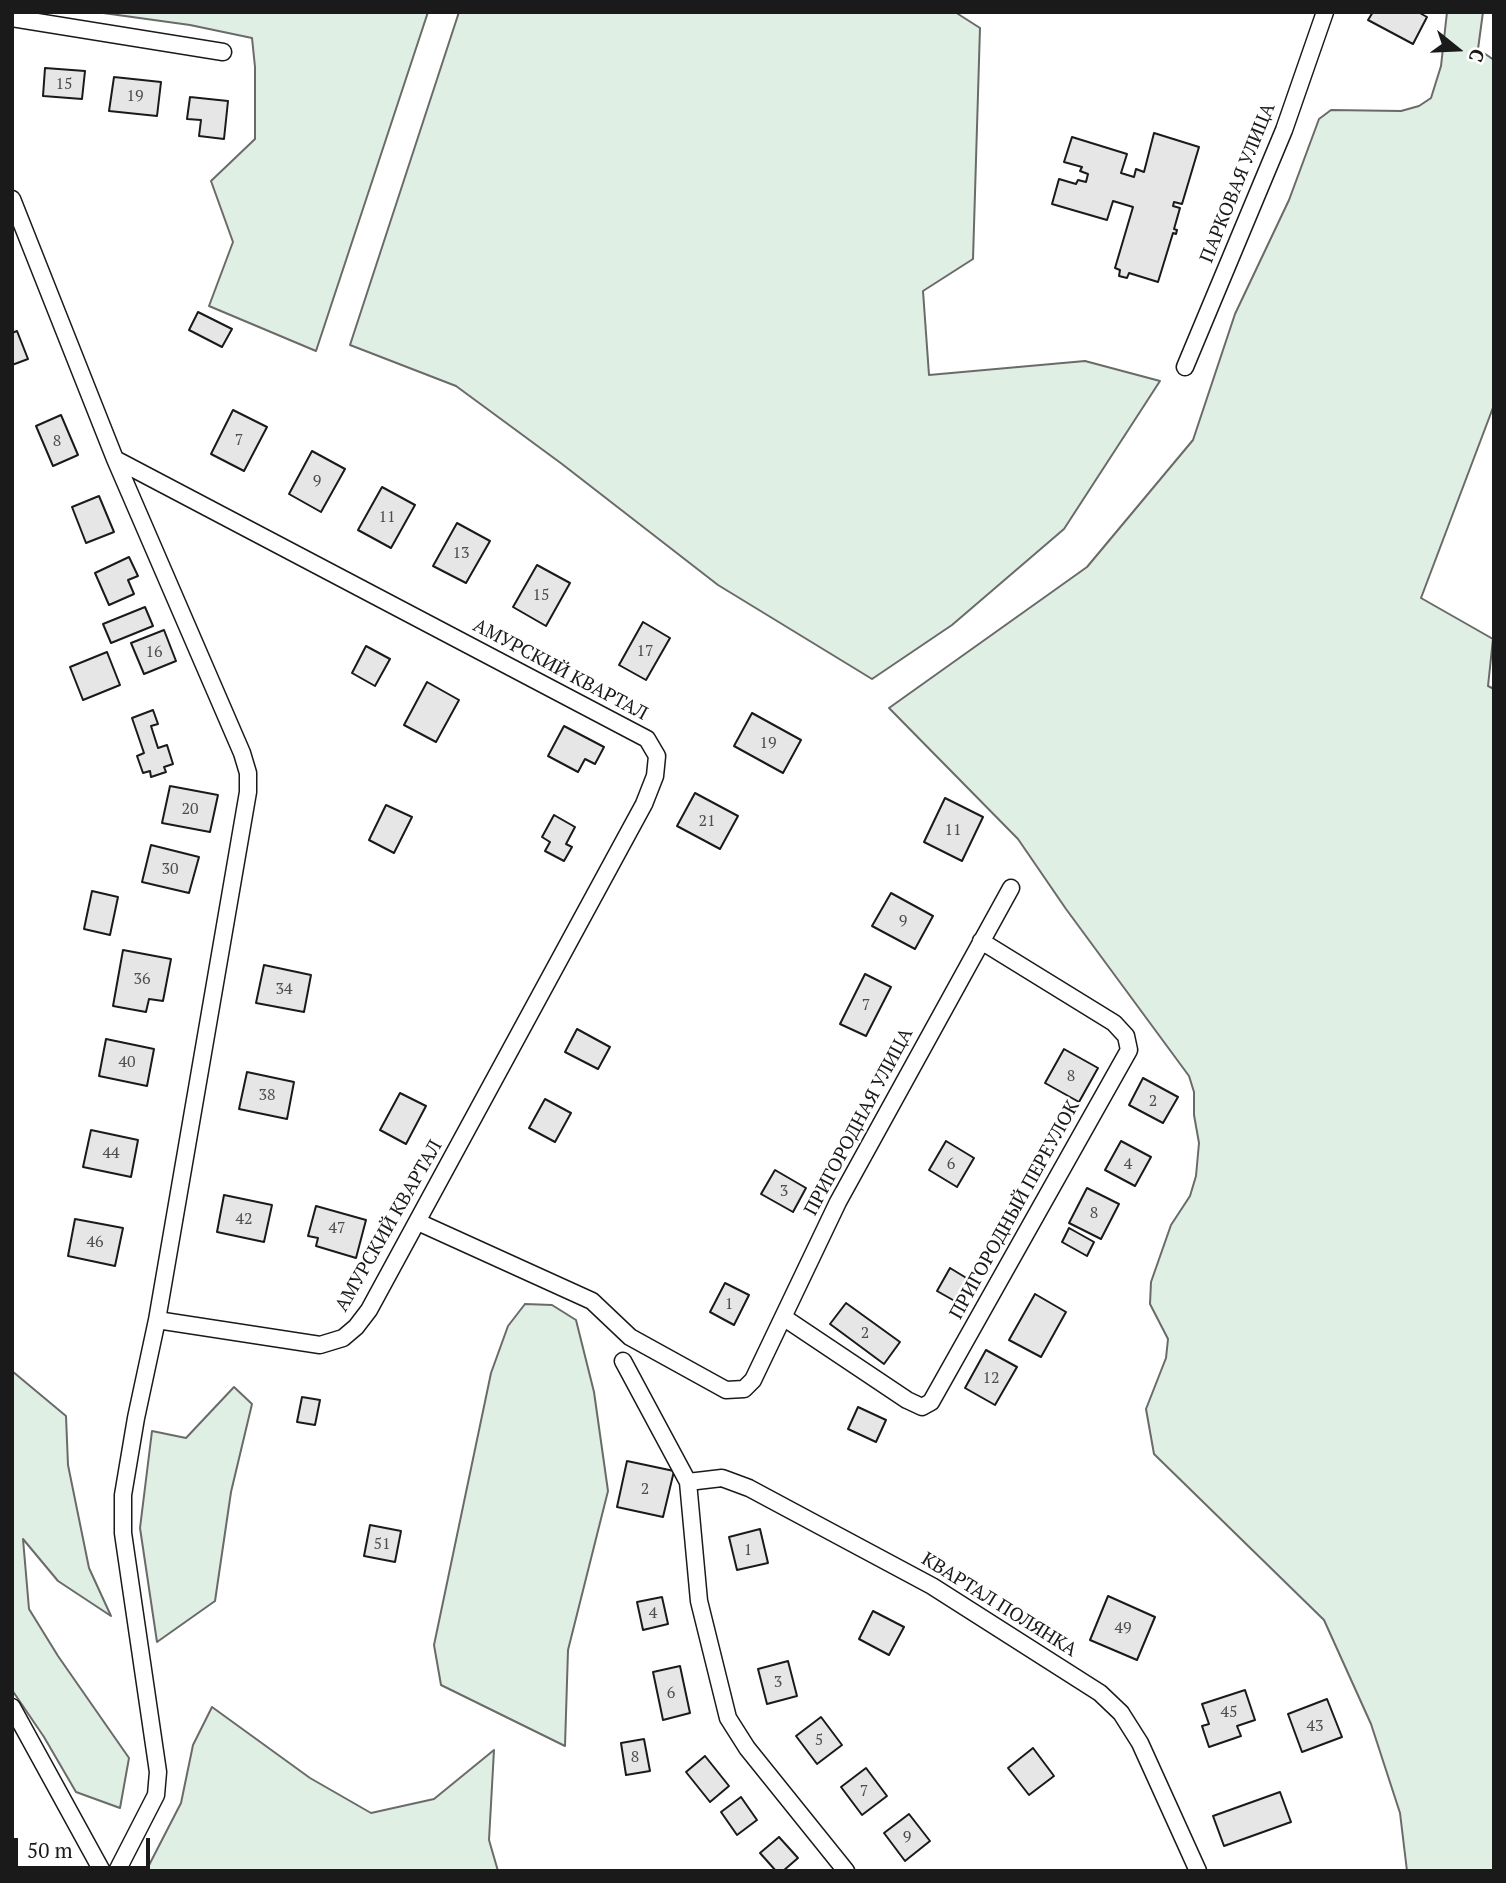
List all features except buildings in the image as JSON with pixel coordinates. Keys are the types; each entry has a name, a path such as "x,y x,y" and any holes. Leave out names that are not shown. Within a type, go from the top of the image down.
{"street":[{"name":"ПАРКОВАЯ УЛИЦА","path":"1185,367 1284,131 1325,12"},
{"path":"12,18 223,52"},
{"path":"12,200 115,459 242,753 248,773 248,792 158,1320 136,1418 123,1495 123,1533 158,1772 156,1794 117,1871"},
{"name":"АМУРСКИЙ КВАРТАЛ","path":"115,459 647,739 657,756 655,776 644,804 418,1222 369,1310 356,1327 344,1338 320,1345 158,1320"},
{"name":"ПРИГОРОДНАЯ УЛИЦА","path":"418,1222 592,1301 631,1337 726,1390 744,1389 753,1380 838,1202 1011,888"},
{"name":"ПРИГОРОДНЫЙ ПЕРЕУЛОК","path":"783,1317 907,1400 922,1407 931,1402 1129,1050 1126,1036 1114,1023 981,942"},
{"path":"623,1361 688,1482 699,1601 728,1718 747,1748 846,1871"},
{"name":"КВАРТАЛ ПОЛЯНКА","path":"688,1482 722,1478 749,1488 932,1586 1100,1693 1121,1713 1140,1743 1198,1871"},
{"path":"12,1707 102,1871"}],"green space":[{"path":"96,12 428,12 316,351 209,306 233,242 211,181 255,139 255,67 252,38 190,25"},
{"path":"459,12 955,12 980,28 973,259 923,291 929,375 1085,361 1160,381 1064,529 952,625 872,679 718,585 456,386 350,345"},
{"path":"1447,12 1483,12 1478,49 1494,60 1494,405 1421,598 1493,639 1488,686 1494,689 1494,1871 1407,1871 1400,1813 1371,1724 1324,1620 1154,1454 1146,1409 1166,1358 1168,1339 1150,1304 1151,1282 1171,1225 1190,1196 1196,1176 1199,1143 1194,1115 1194,1092 1189,1076 1018,839 889,708 1087,567 1193,440 1235,314 1289,200 1319,119 1331,110 1401,111 1419,106 1431,98 1441,66"},
{"path":"525,1304 552,1305 576,1320 594,1392 608,1491 568,1650 565,1746 441,1685 434,1645 491,1373 508,1326"},
{"path":"12,1371 66,1416 68,1465 89,1568 111,1616 58,1581 23,1539 29,1609 58,1656 129,1758 120,1808 76,1792 44,1737 12,1690"},
{"path":"234,1387 252,1404 231,1492 215,1601 157,1642 140,1528 152,1431 186,1438"},
{"path":"212,1707 310,1778 371,1813 434,1799 494,1750 489,1840 498,1871 146,1871 181,1803 193,1745"}]}
